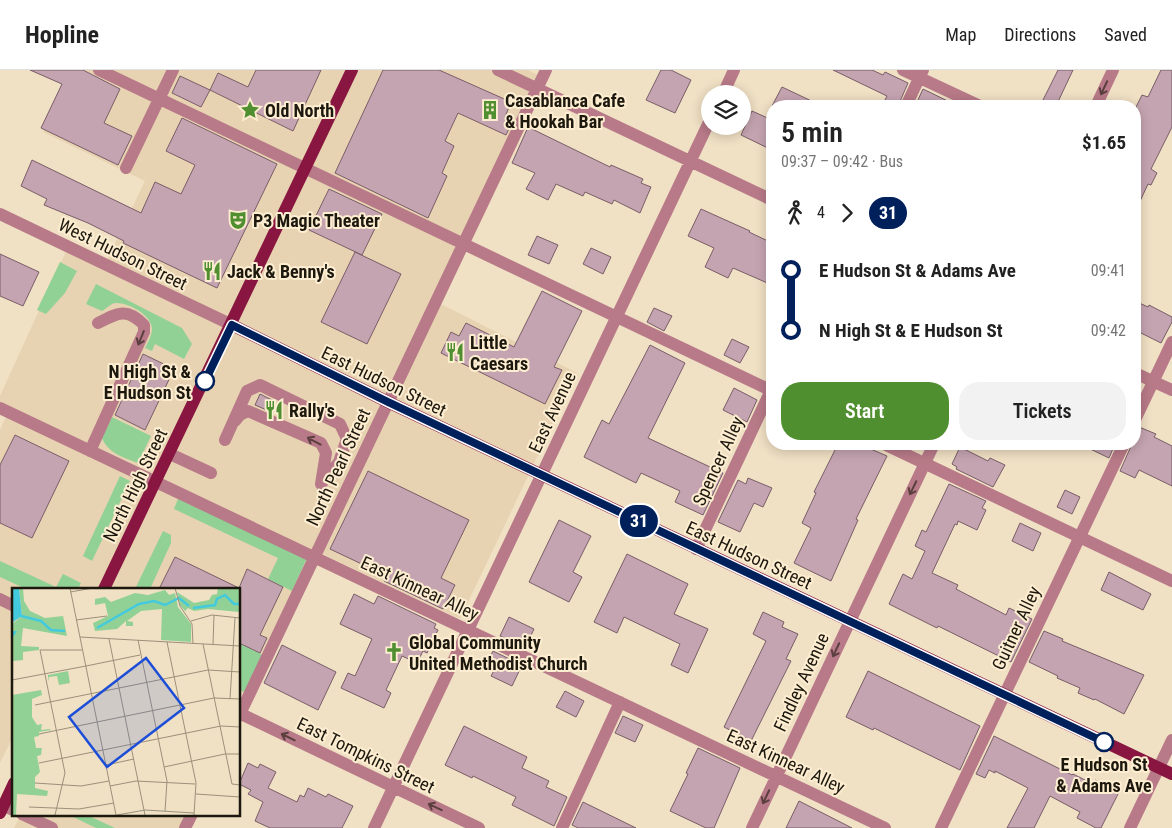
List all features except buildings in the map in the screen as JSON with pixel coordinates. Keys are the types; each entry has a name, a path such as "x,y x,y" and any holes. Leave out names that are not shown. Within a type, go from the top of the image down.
{"main road":[{"name":"North High Street","path":"104,588 232,325 352,70"},
{"name":"East Hudson Street","path":"232,325 542,476 1172,774"},
{"path":"6,810 12,790"}],"street":[{"path":"99,70 766,387"},
{"path":"126,168 172,70"},
{"path":"498,70 766,197"},
{"name":"North Pearl Street","path":"240,712 546,70"},
{"path":"726,85 734,70"},
{"path":"903,70 921,74 969,100"},
{"path":"1099,100 1113,70"},
{"path":"909,100 921,74"},
{"name":"East Avenue","path":"374,828 703,135"},
{"name":"West Hudson Street","path":"0,214 232,325"},
{"path":"90,451 144,332 144,325 138,319 124,313 116,314 98,323"},
{"path":"1141,407 1172,342"},
{"path":"1141,376 1172,390"},
{"path":"225,440 232,423 247,391 260,385 340,424 347,440 339,462 321,484 326,453 321,443 248,411 240,415 232,423"},
{"name":"Spencer Alley","path":"696,549 766,403"},
{"name":"East Kinnear Alley","path":"0,408 885,828"},
{"path":"896,450 1172,581"},
{"name":"Findley Avenue","path":"752,828 931,450"},
{"name":"Guitner Alley","path":"941,828 1121,450"},
{"path":"170,454 211,473"},
{"path":"0,599 12,605"},
{"path":"562,828 620,702"},
{"name":"East Tompkins Street","path":"240,714 479,828"},
{"path":"1130,828 1172,740"},
{"path":"26,816 52,828"},
{"path":"185,828 191,816"}],"shaded area":[{"path":"72,70 528,70 538,75 433,300 577,373 461,617 458,618 312,549 245,690 240,696 240,588 12,588 12,738 0,763 0,430 9,410 0,407 0,396 68,247 105,264 145,181 43,132"},
{"path":"20,816 185,816 179,828 14,828"}],"green space":[{"path":"60,262 77,271 65,293 46,314 37,310"},
{"path":"96,284 182,328 192,344 184,359 155,344 152,351 145,348 152,329 148,319 138,310 115,303 102,311 86,304"},
{"path":"112,417 151,436 138,463 112,451 102,438"},
{"path":"120,476 130,481 92,561 83,556"},
{"path":"178,499 307,558 292,591 268,579 278,558 174,509"},
{"path":"163,531 171,535 171,543 150,588 135,588"},
{"path":"0,561 56,587 63,574 81,583 78,588 24,588 0,577"},
{"path":"240,644 263,655 244,692 240,690"},
{"path":"71,816 89,816 115,828 96,828"}],"bus line":[{"name":"31","path":"205,381 232,325 310,365 1104,742"}],"place":[{"name":"Old North","path":"250,110"},
{"name":"Casablanca Cafe & Hookah Bar","path":"490,110"},
{"name":"P3 Magic Theater","path":"238,220"},
{"name":"Jack & Benny's","path":"212,271"},
{"name":"Little Caesars","path":"455,352"},
{"name":"N High St & E Hudson St","path":"205,381"},
{"name":"Rally's","path":"274,410"},
{"name":"Global Community United Methodist Church","path":"394,652"},
{"name":"E Hudson St & Adams Ave","path":"1104,742"}]}
